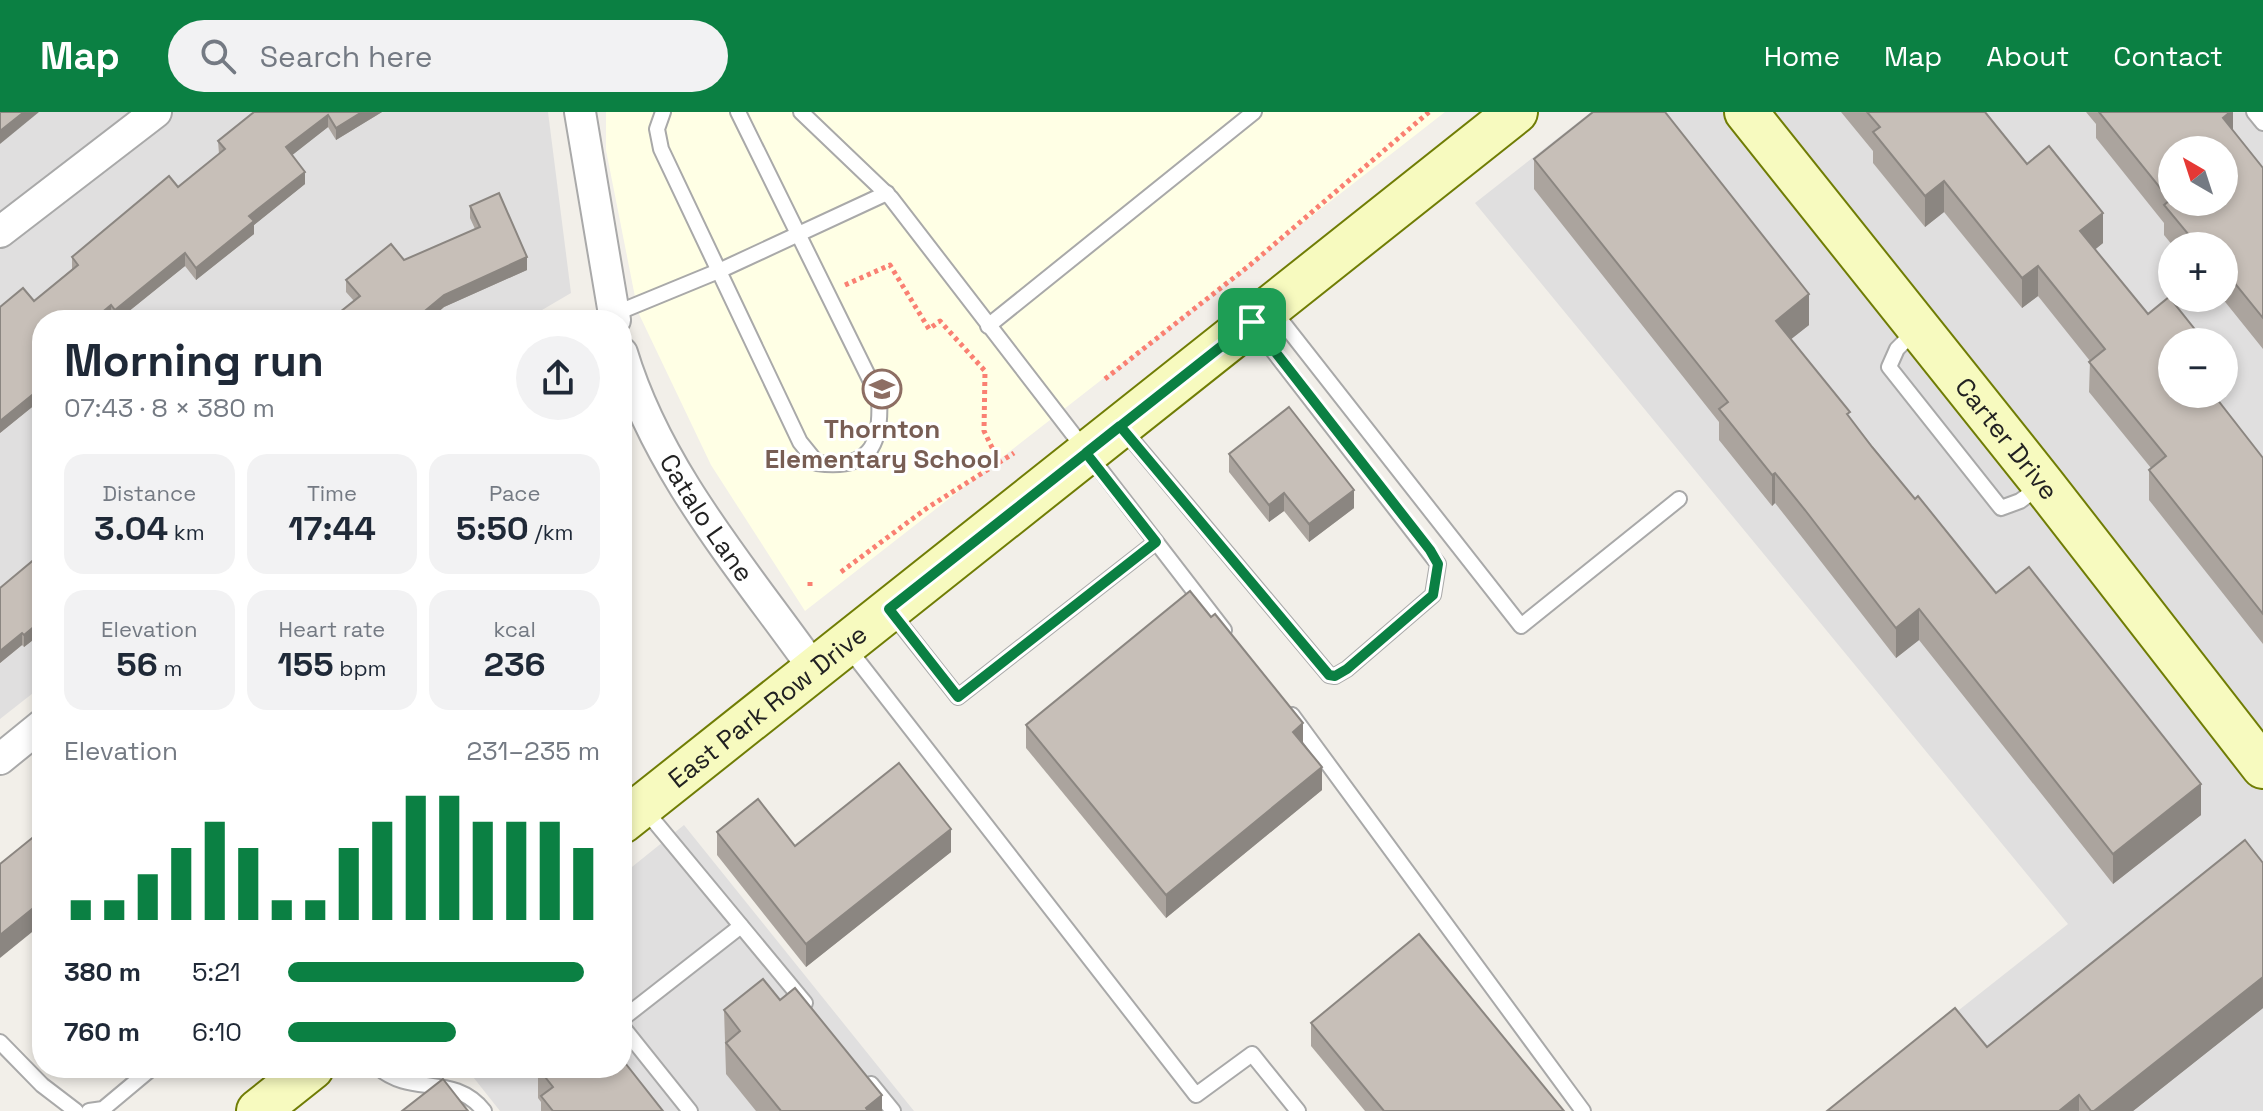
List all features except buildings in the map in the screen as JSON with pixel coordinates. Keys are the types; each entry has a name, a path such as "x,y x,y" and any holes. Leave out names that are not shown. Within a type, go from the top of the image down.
{"main road":[{"name":"East Park Row Drive","path":"632,814 1516,112"},
{"name":"Carter Drive","path":"1746,112 2043,484 2263,767"},
{"path":"258,1111 299,1078"}],"street":[{"path":"0,232 156,112"},
{"path":"580,112 609,310"},
{"name":"Catalo Lane","path":"632,385 655,440 695,502 830,657"},
{"path":"0,759 32,733"}],"lane":[{"path":"663,112 657,129 661,149 800,442 817,463 841,466 870,452 881,430 879,398 738,112"},
{"path":"801,112 887,193 1235,643"},
{"path":"988,326 1254,112"},
{"path":"2254,112 2263,123"},
{"path":"628,310 887,193"},
{"path":"1120,426 1329,675 1335,676 1347,669 1433,595 1438,564 1261,314"},
{"path":"1261,314 1521,626 1679,499"},
{"path":"889,609 958,697 1156,542"},
{"path":"830,657 1196,1095 1252,1054 1298,1111"},
{"path":"1284,705 1583,1111"},
{"path":"632,814 741,926 812,1012"},
{"path":"632,1011 741,926"},
{"path":"632,1038 690,1111"},
{"path":"0,1042 32,1075"},
{"path":"863,1074 893,1111"},
{"path":"35,1078 76,1111"},
{"path":"89,1111 103,1109 140,1078"},
{"path":"395,1078 402,1082 437,1084 472,1096 484,1111"}],"path":[{"path":"1105,379 1250,265 1429,112"},
{"path":"867,275 890,265 929,329 940,321 985,371 984,431 999,462"},
{"path":"841,572 927,508 1014,453"},
{"path":"976,477 981,485"}],"shaded area":[{"path":"0,112 548,112 571,293 542,310 32,310 32,694 0,719"},
{"name":"Thornton Elementary School","path":"606,112 1445,112 805,611 711,465 638,312 606,150"},
{"path":"1591,112 2263,112 2263,1111 1831,1111 2068,924 1475,203"},
{"path":"684,825 914,1111 500,1111 474,1078 632,1078 632,867"}],"place":[{"name":"Thornton Elementary School","path":"882,389"}],"route":[{"path":"1252,322 1120,426 889,609 958,697 1156,542 1086,453 1120,426 1329,675 1335,676 1347,669 1433,595 1438,564 1430,550 1252,322"}]}
